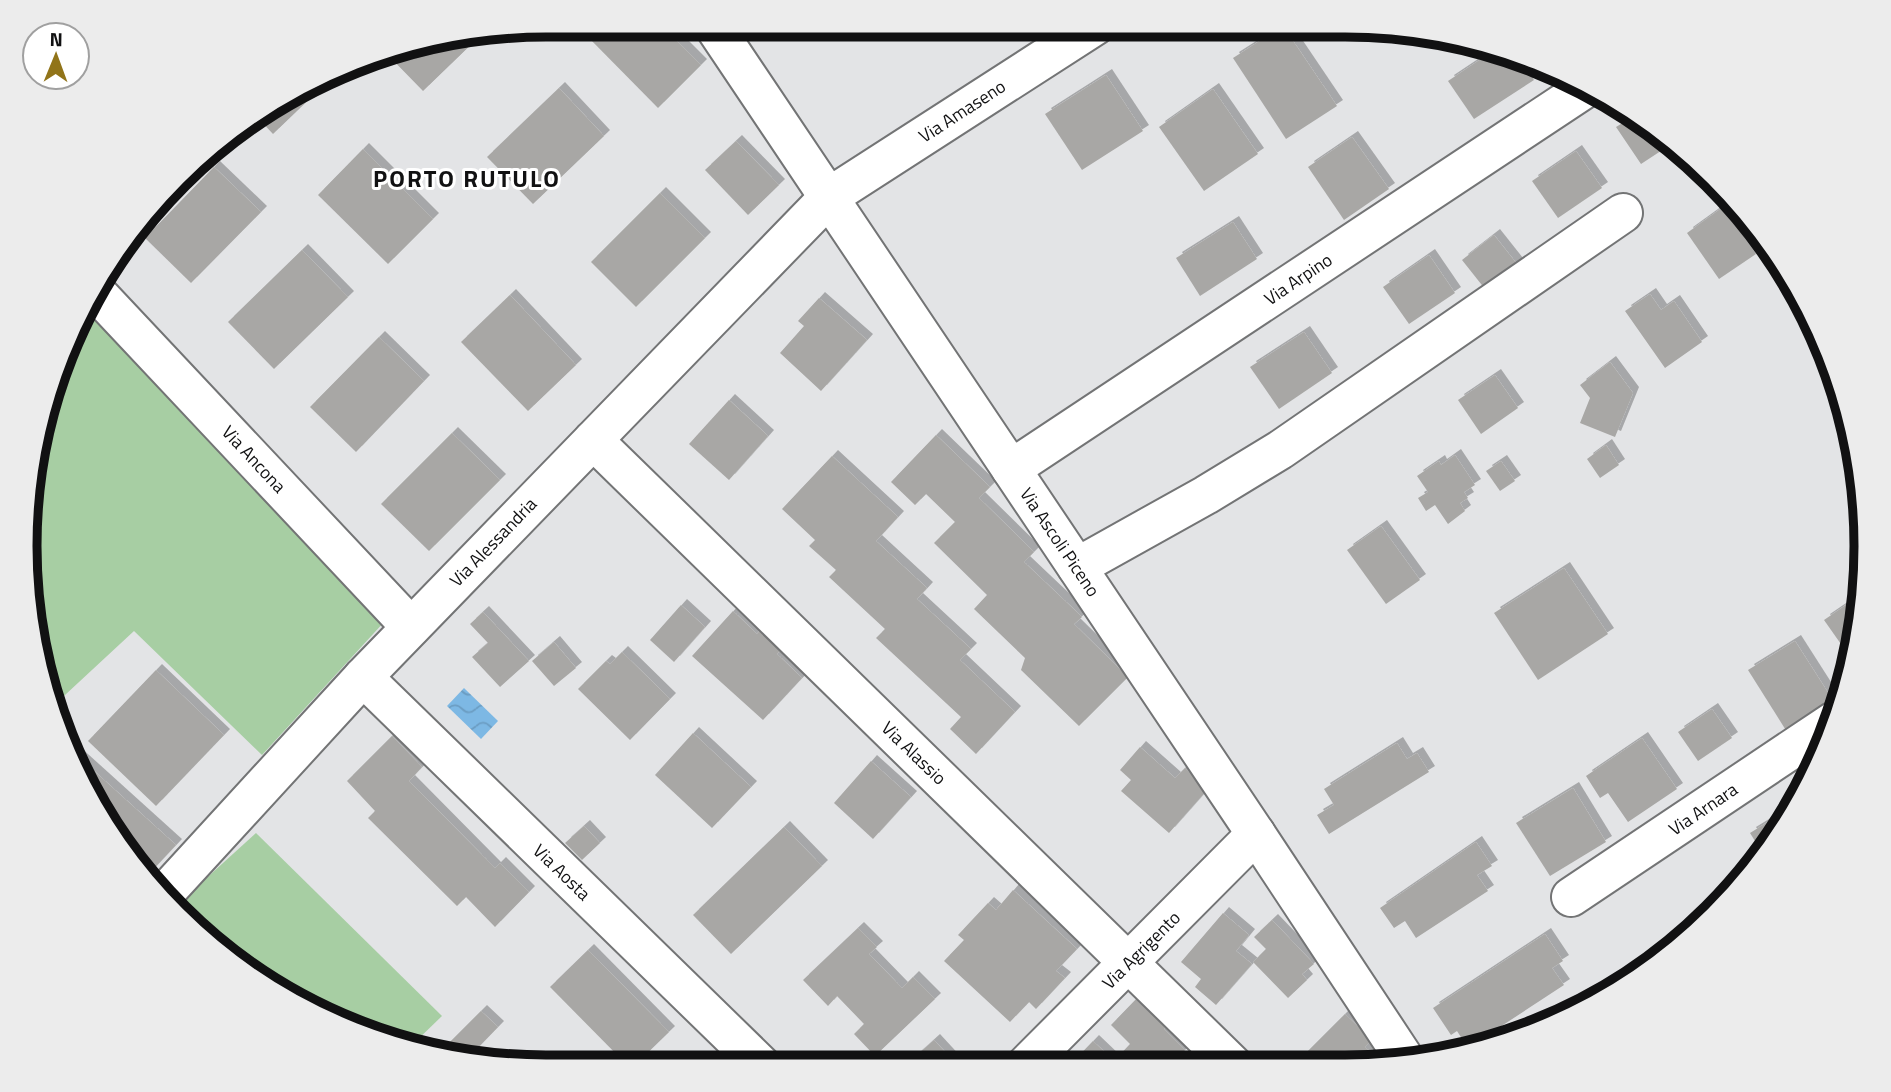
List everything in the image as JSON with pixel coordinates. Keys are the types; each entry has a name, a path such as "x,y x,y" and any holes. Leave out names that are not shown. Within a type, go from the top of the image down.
{"street":[{"name":"Via Ascoli Piceno","path":"721,37 1400,1052"},
{"name":"Via Amaseno","path":"828,197 1077,37"},
{"name":"Via Arpino","path":"1011,469 1578,93"},
{"name":"Via Alessandria","path":"169,888 411,626 828,197"},
{"path":"1077,567 1280,450 1623,213"},
{"name":"Via Ancona","path":"101,298 411,626"},
{"name":"Via Alassio","path":"593,440 1223,1055"},
{"name":"Via Aosta","path":"363,677 751,1055"},
{"name":"Via Arnara","path":"1571,897 1819,731"},
{"name":"Via Agrigento","path":"1036,1055 1256,834"}],"green space":[{"path":"94,311 385,621 262,755 134,631 61,699 41,612 38,513 41,480 54,414 76,351"},
{"path":"256,833 442,1016 418,1039 382,1028 321,1003 263,969 210,929 184,904 190,893"}],"water":[{"path":"464,688 498,721 481,739 447,706"}],"building":[{"path":"588,37 673,37 701,65 658,108"},
{"path":"1266,37 1290,37 1337,106 1286,139 1233,58"},
{"path":"474,42 423,91 393,60"},
{"path":"1485,56 1528,71 1534,80 1474,119 1448,81"},
{"path":"1106,75 1143,131 1082,170 1045,114"},
{"path":"559,88 604,136 533,204 487,157"},
{"path":"1213,89 1258,154 1204,191 1159,127"},
{"path":"318,90 273,134 263,123"},
{"path":"1625,121 1664,149 1641,164 1616,127"},
{"path":"1352,137 1389,189 1344,220 1308,167"},
{"path":"736,141 779,185 748,215 705,170"},
{"path":"363,149 433,219 388,264 318,195"},
{"path":"1576,151 1602,188 1558,218 1532,181"},
{"path":"214,167 261,212 191,283 145,238"},
{"path":"660,193 705,238 636,307 591,262"},
{"path":"1723,207 1756,254 1719,279 1687,233"},
{"path":"1233,222 1257,259 1200,296 1176,258"},
{"path":"1494,235 1517,264 1485,289 1462,260"},
{"path":"302,250 348,297 274,369 228,322"},
{"path":"1429,255 1455,293 1409,324 1383,287"},
{"path":"1650,294 1661,310 1674,301 1702,342 1665,368 1625,311"},
{"path":"510,295 576,365 528,411 461,342"},
{"path":"819,298 867,340 821,391 780,353 804,326 798,321"},
{"path":"1304,332 1332,373 1279,409 1250,367"},
{"path":"379,337 424,381 356,452 310,407"},
{"path":"1610,362 1633,393 1615,437 1580,423 1590,398 1580,385"},
{"path":"1495,375 1518,408 1481,434 1458,400"},
{"path":"729,400 768,436 729,480 689,444"},
{"path":"452,433 500,480 429,551 381,504"},
{"path":"936,435 990,487 979,498 1034,552 1024,562 1082,617 1074,624 1128,677 1079,726 1021,670 1025,658 974,609 987,595 934,543 955,522 926,494 915,505 891,482"},
{"path":"1606,445 1619,465 1600,478 1587,459"},
{"path":"1455,455 1475,485 1464,492 1468,498 1460,503 1465,511 1448,524 1435,505 1426,511 1418,498 1428,492 1417,476 1439,461 1441,465"},
{"path":"832,456 898,517 876,541 927,588 917,599 971,649 960,660 1015,712 976,754 950,729 961,717 876,638 885,629 829,577 836,570 809,546 815,540 782,509"},
{"path":"1501,461 1515,481 1500,491 1486,471"},
{"path":"1381,526 1420,580 1386,604 1347,550"},
{"path":"1564,568 1608,634 1538,680 1494,613"},
{"path":"1851,602 1843,648 1824,620"},
{"path":"681,605 705,627 674,662 650,640"},
{"path":"733,611 757,634 767,623 788,642 777,654 802,678 763,720 692,656"},
{"path":"483,612 529,661 500,687 472,657 488,643 470,624"},
{"path":"1795,641 1831,697 1828,706 1787,732 1748,670"},
{"path":"554,642 576,668 554,686 532,661"},
{"path":"622,652 670,699 630,740 578,689 606,661 610,664"},
{"path":"156,670 224,735 156,806 88,741"},
{"path":"1712,709 1732,738 1698,761 1678,732"},
{"path":"693,733 751,787 712,828 655,775"},
{"path":"392,736 422,767 409,781 495,868 500,863 529,892 495,927 466,897 457,906 368,818 375,811 347,781"},
{"path":"1642,738 1677,789 1628,822 1608,793 1600,798 1586,776"},
{"path":"1397,743 1407,759 1417,753 1429,772 1329,834 1317,815 1334,805 1324,789"},
{"path":"1140,747 1175,778 1185,768 1208,789 1169,833 1121,791 1131,780 1120,770"},
{"path":"871,761 911,797 873,839 834,803"},
{"path":"86,763 176,845 153,870 105,801"},
{"path":"1573,788 1606,842 1550,876 1516,823"},
{"path":"1776,817 1757,844 1750,833"},
{"path":"584,826 600,843 582,860 565,843"},
{"path":"784,827 822,866 731,954 693,915"},
{"path":"1476,842 1492,866 1477,875 1488,891 1416,938 1405,921 1394,928 1380,908"},
{"path":"1013,890 1077,949 1056,971 1065,978 1036,1009 1029,1002 1010,1022 944,961 964,940 958,935 988,903 996,910"},
{"path":"1223,913 1249,935 1236,951 1252,964 1216,1005 1195,987 1201,979 1181,962"},
{"path":"1272,920 1314,964 1302,974 1307,980 1288,998 1253,962 1266,949 1254,937"},
{"path":"858,928 877,947 869,954 902,988 913,977 935,999 874,1055 854,1034 864,1024 837,996 828,1006 803,980"},
{"path":"1545,934 1563,961 1552,968 1564,985 1489,1034 1463,1041 1457,1031 1451,1035 1433,1008"},
{"path":"588,950 669,1032 645,1055 617,1055 550,987"},
{"path":"1142,993 1172,1021 1164,1029 1185,1050 1180,1055 1120,1055 1130,1044 1111,1025"},
{"path":"481,1011 498,1027 476,1050 447,1045"},
{"path":"1345,1014 1372,1040 1365,1047 1373,1054 1304,1055"},
{"path":"934,1040 948,1055 917,1055"},
{"path":"1093,1041 1108,1055 1080,1055"}],"district":[{"name":"PORTO RUTULO","path":"467,178"}]}
